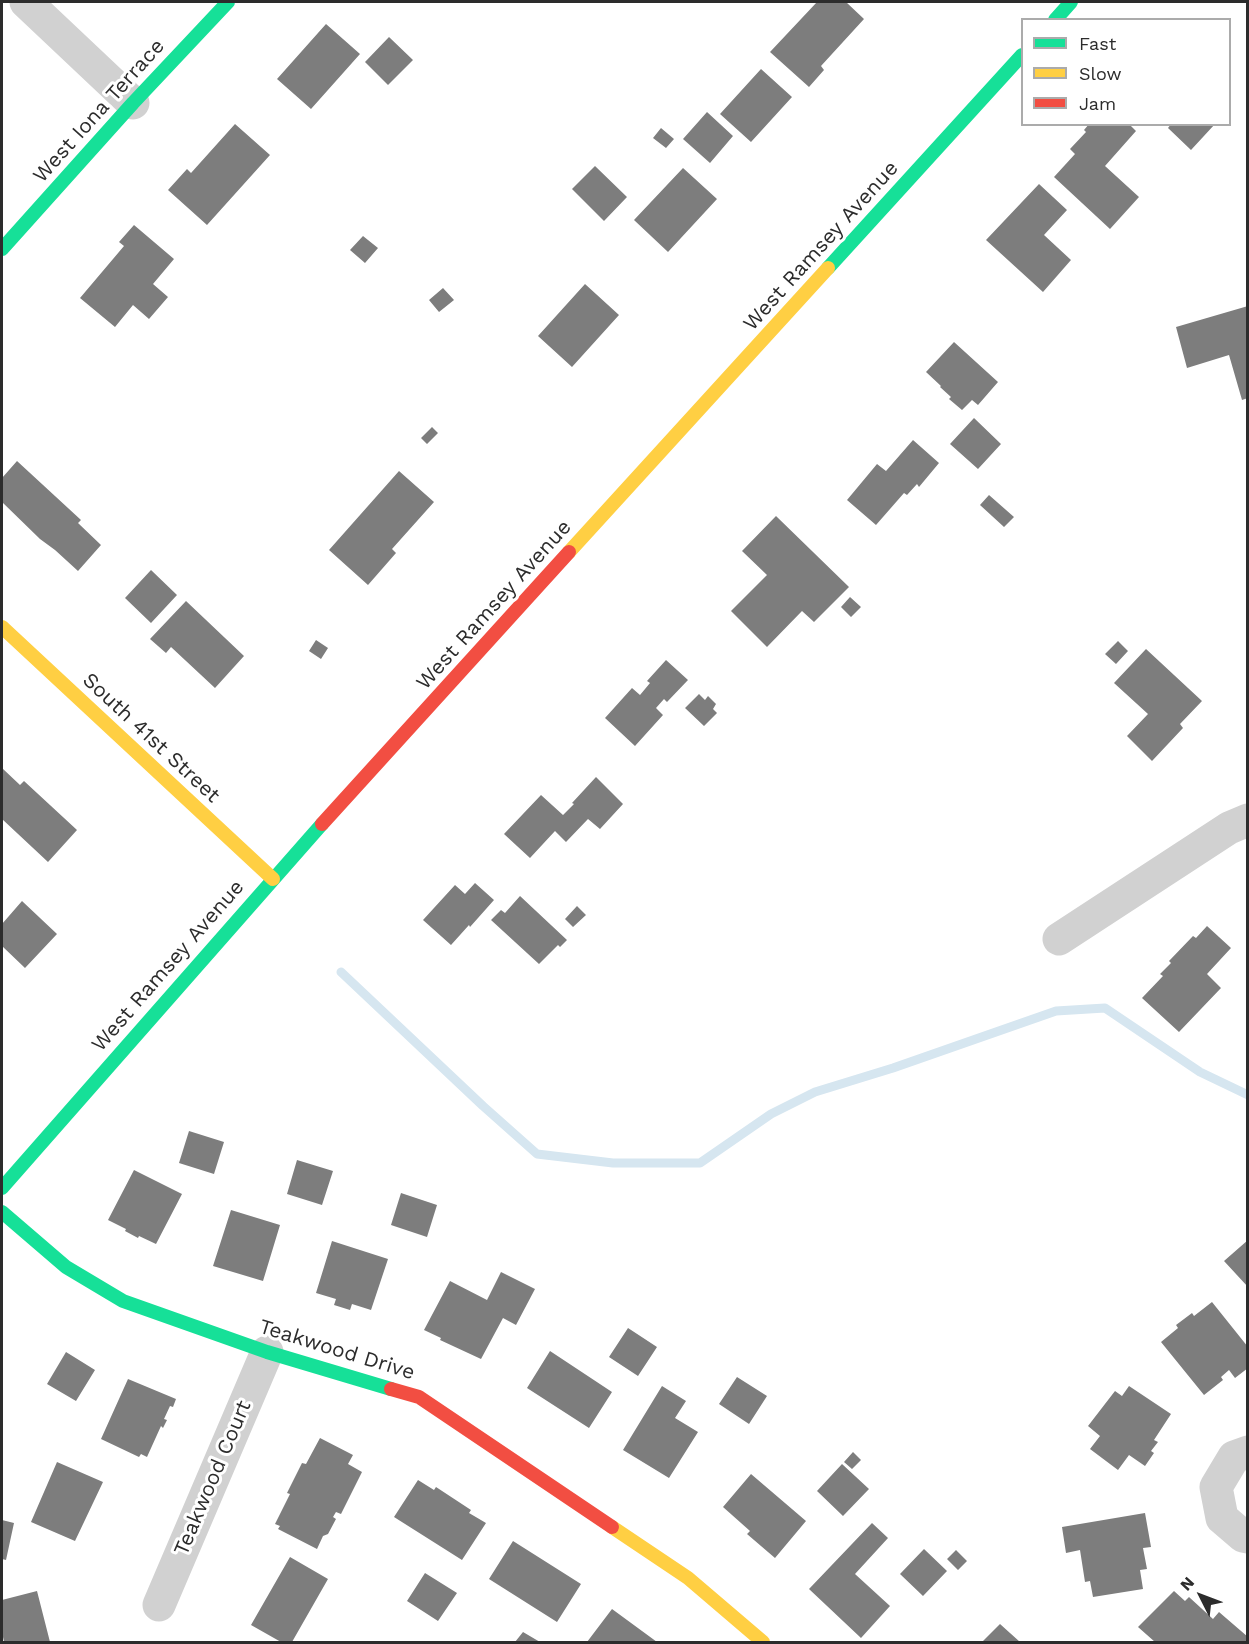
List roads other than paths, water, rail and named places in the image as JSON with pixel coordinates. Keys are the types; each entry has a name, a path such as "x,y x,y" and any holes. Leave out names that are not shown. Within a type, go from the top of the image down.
{"street":[{"path":"26,2 133,103"},
{"name":"West Iona Terrace","path":"2,249 133,103 228,2"},
{"path":"1057,18 1071,2"},
{"name":"West Ramsey Avenue","path":"2,1188 273,879 1021,57"},
{"name":"South 41st Street","path":"2,627 273,879"},
{"path":"1059,939 1229,828 1248,820"},
{"name":"Teakwood Drive","path":"2,1212 66,1267 123,1301 267,1352 419,1397 688,1578 762,1642"},
{"name":"Teakwood Court","path":"159,1605 267,1352"},
{"path":"1248,1452 1233,1457 1216,1487 1222,1518 1243,1536 1248,1537"}],"waterway":[{"path":"341,972 537,1154 613,1163 700,1163 771,1114 815,1092 893,1068 1056,1011 1105,1008 1200,1072 1248,1095"}]}
